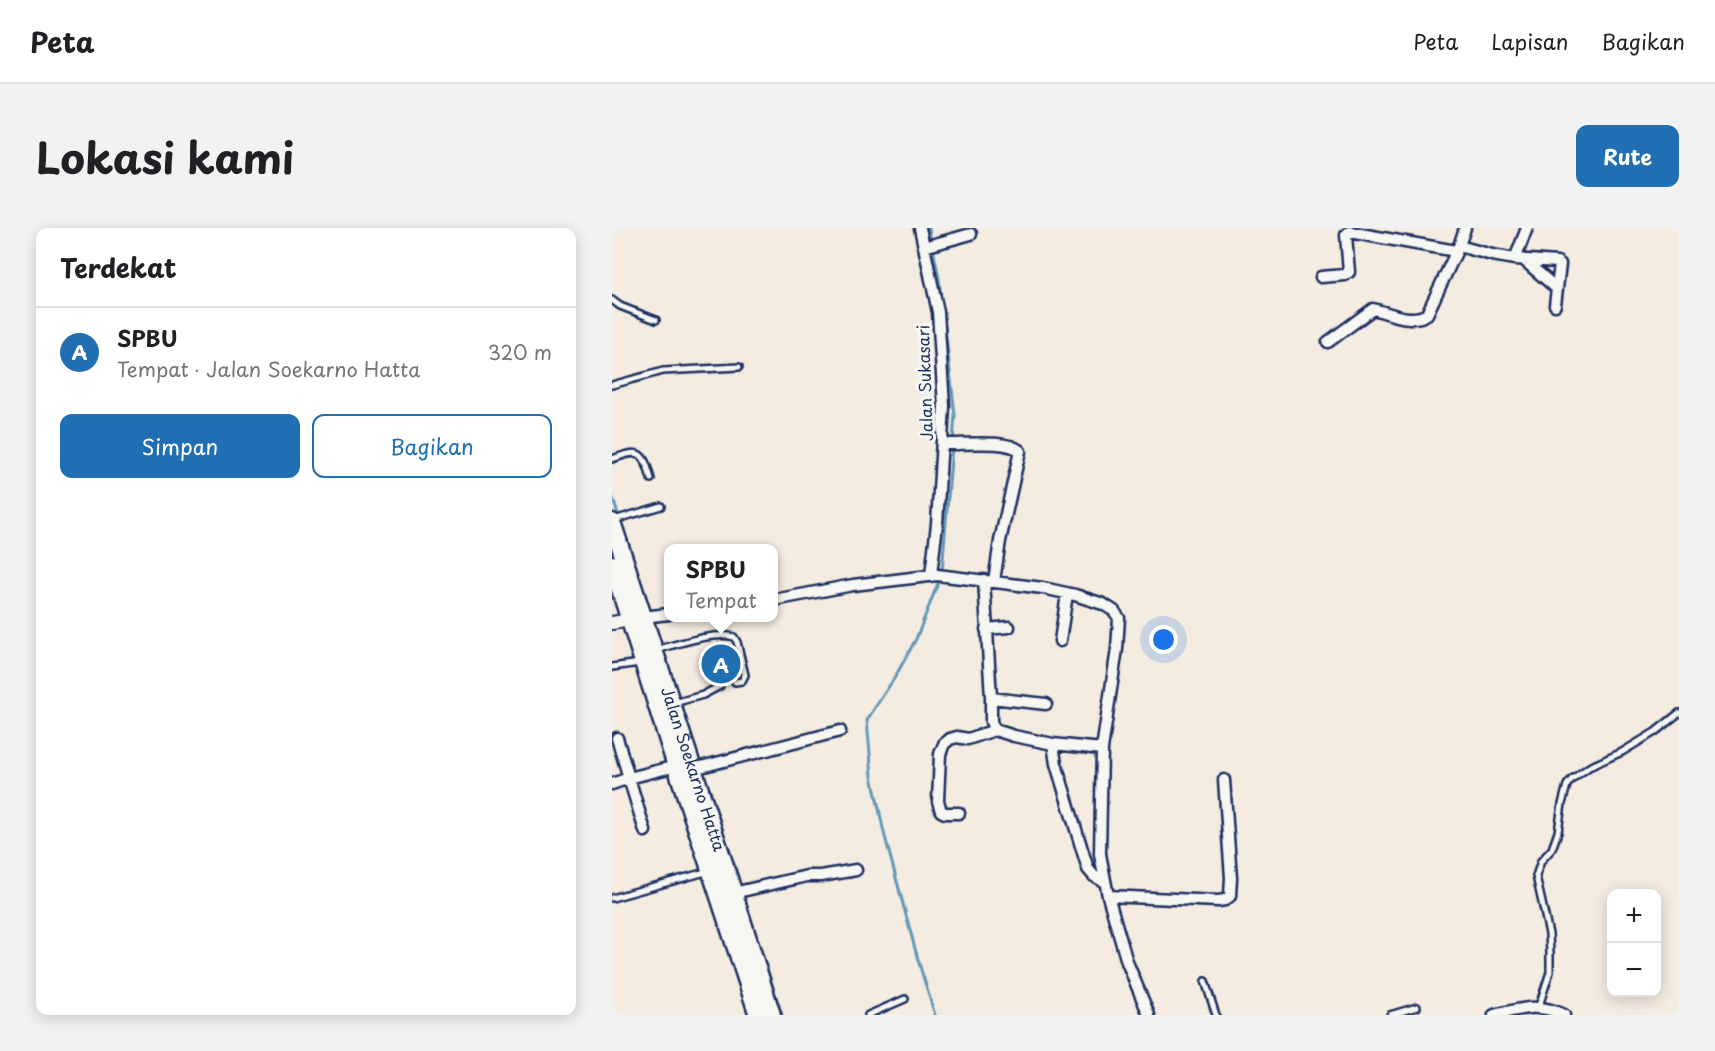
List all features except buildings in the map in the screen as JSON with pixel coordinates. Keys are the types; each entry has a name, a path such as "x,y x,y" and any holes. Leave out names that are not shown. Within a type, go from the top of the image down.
{"highway":[{"name":"Jalan Soekarno Hatta","path":"613,521 649,656 711,870 758,1015"},
{"name":"Jalan Soekarno Hatta","path":"612,564 640,618"},
{"name":"Jalan Soekarno Hatta","path":"649,656 672,704 682,768 736,892 772,1015"}],"street":[{"name":"Jalan Sukasari","path":"920,228 926,246 938,312 944,406 945,444 934,575"},
{"path":"1328,342 1373,309 1411,318 1421,318 1427,314 1465,228"},
{"path":"1519,259 1527,228"},
{"path":"1321,277 1344,275 1349,272 1346,235 1349,232 1560,264 1555,305"},
{"path":"926,246 971,234"},
{"path":"1519,259 1556,288"},
{"path":"945,444 999,444 1017,448 1020,451 989,581 986,629 991,722 995,730"},
{"path":"778,599 854,585 934,575 1043,588 1075,595 1102,604 1114,611 1119,618 1117,649 1102,749 1100,854 1108,896 1127,962 1149,1015"},
{"path":"1060,641 1067,594"},
{"path":"612,623 664,615"},
{"path":"986,629 1009,627"},
{"path":"991,698 1046,704"},
{"path":"960,813 945,813 938,801 939,762 942,748 950,739 957,737 968,739 995,730 1053,744 1102,749"},
{"path":"612,784 633,777 733,759 840,731"},
{"path":"617,738 633,777 645,831"},
{"path":"1053,744 1056,764 1088,868 1094,876 1105,882"},
{"path":"1108,896 1218,901 1230,896 1231,878 1224,780"},
{"path":"736,892 807,876 856,870"},
{"path":"1494,1015 1539,1006 1564,1015"}],"lane":[{"path":"612,300 620,306 656,320"},
{"path":"612,385 663,371 740,367"},
{"path":"612,459 633,453 639,454 644,458 651,479"},
{"path":"613,521 661,506"},
{"path":"612,667 685,642 724,634 734,637 737,642 745,675 742,681 735,682"},
{"path":"672,704 703,695 720,686"},
{"path":"1539,1006 1550,972 1550,953 1549,934 1536,876 1542,861 1552,849 1558,832 1567,785 1589,767 1622,752 1655,732 1679,713"},
{"path":"612,898 711,870"},
{"path":"1205,981 1216,1015"},
{"path":"868,1015 905,999"},
{"path":"1390,1015 1417,1007"}],"waterway":[{"path":"929,228 931,242"},
{"path":"933,248 942,310"},
{"path":"944,319 955,415 953,441"},
{"path":"942,572 952,447"},
{"path":"612,496 620,520"},
{"path":"935,1015 884,833 872,776 867,720 916,639 940,578"},
{"path":"759,945 782,1015"}],"place":[{"name":"SPBU","path":"721,664"}]}
